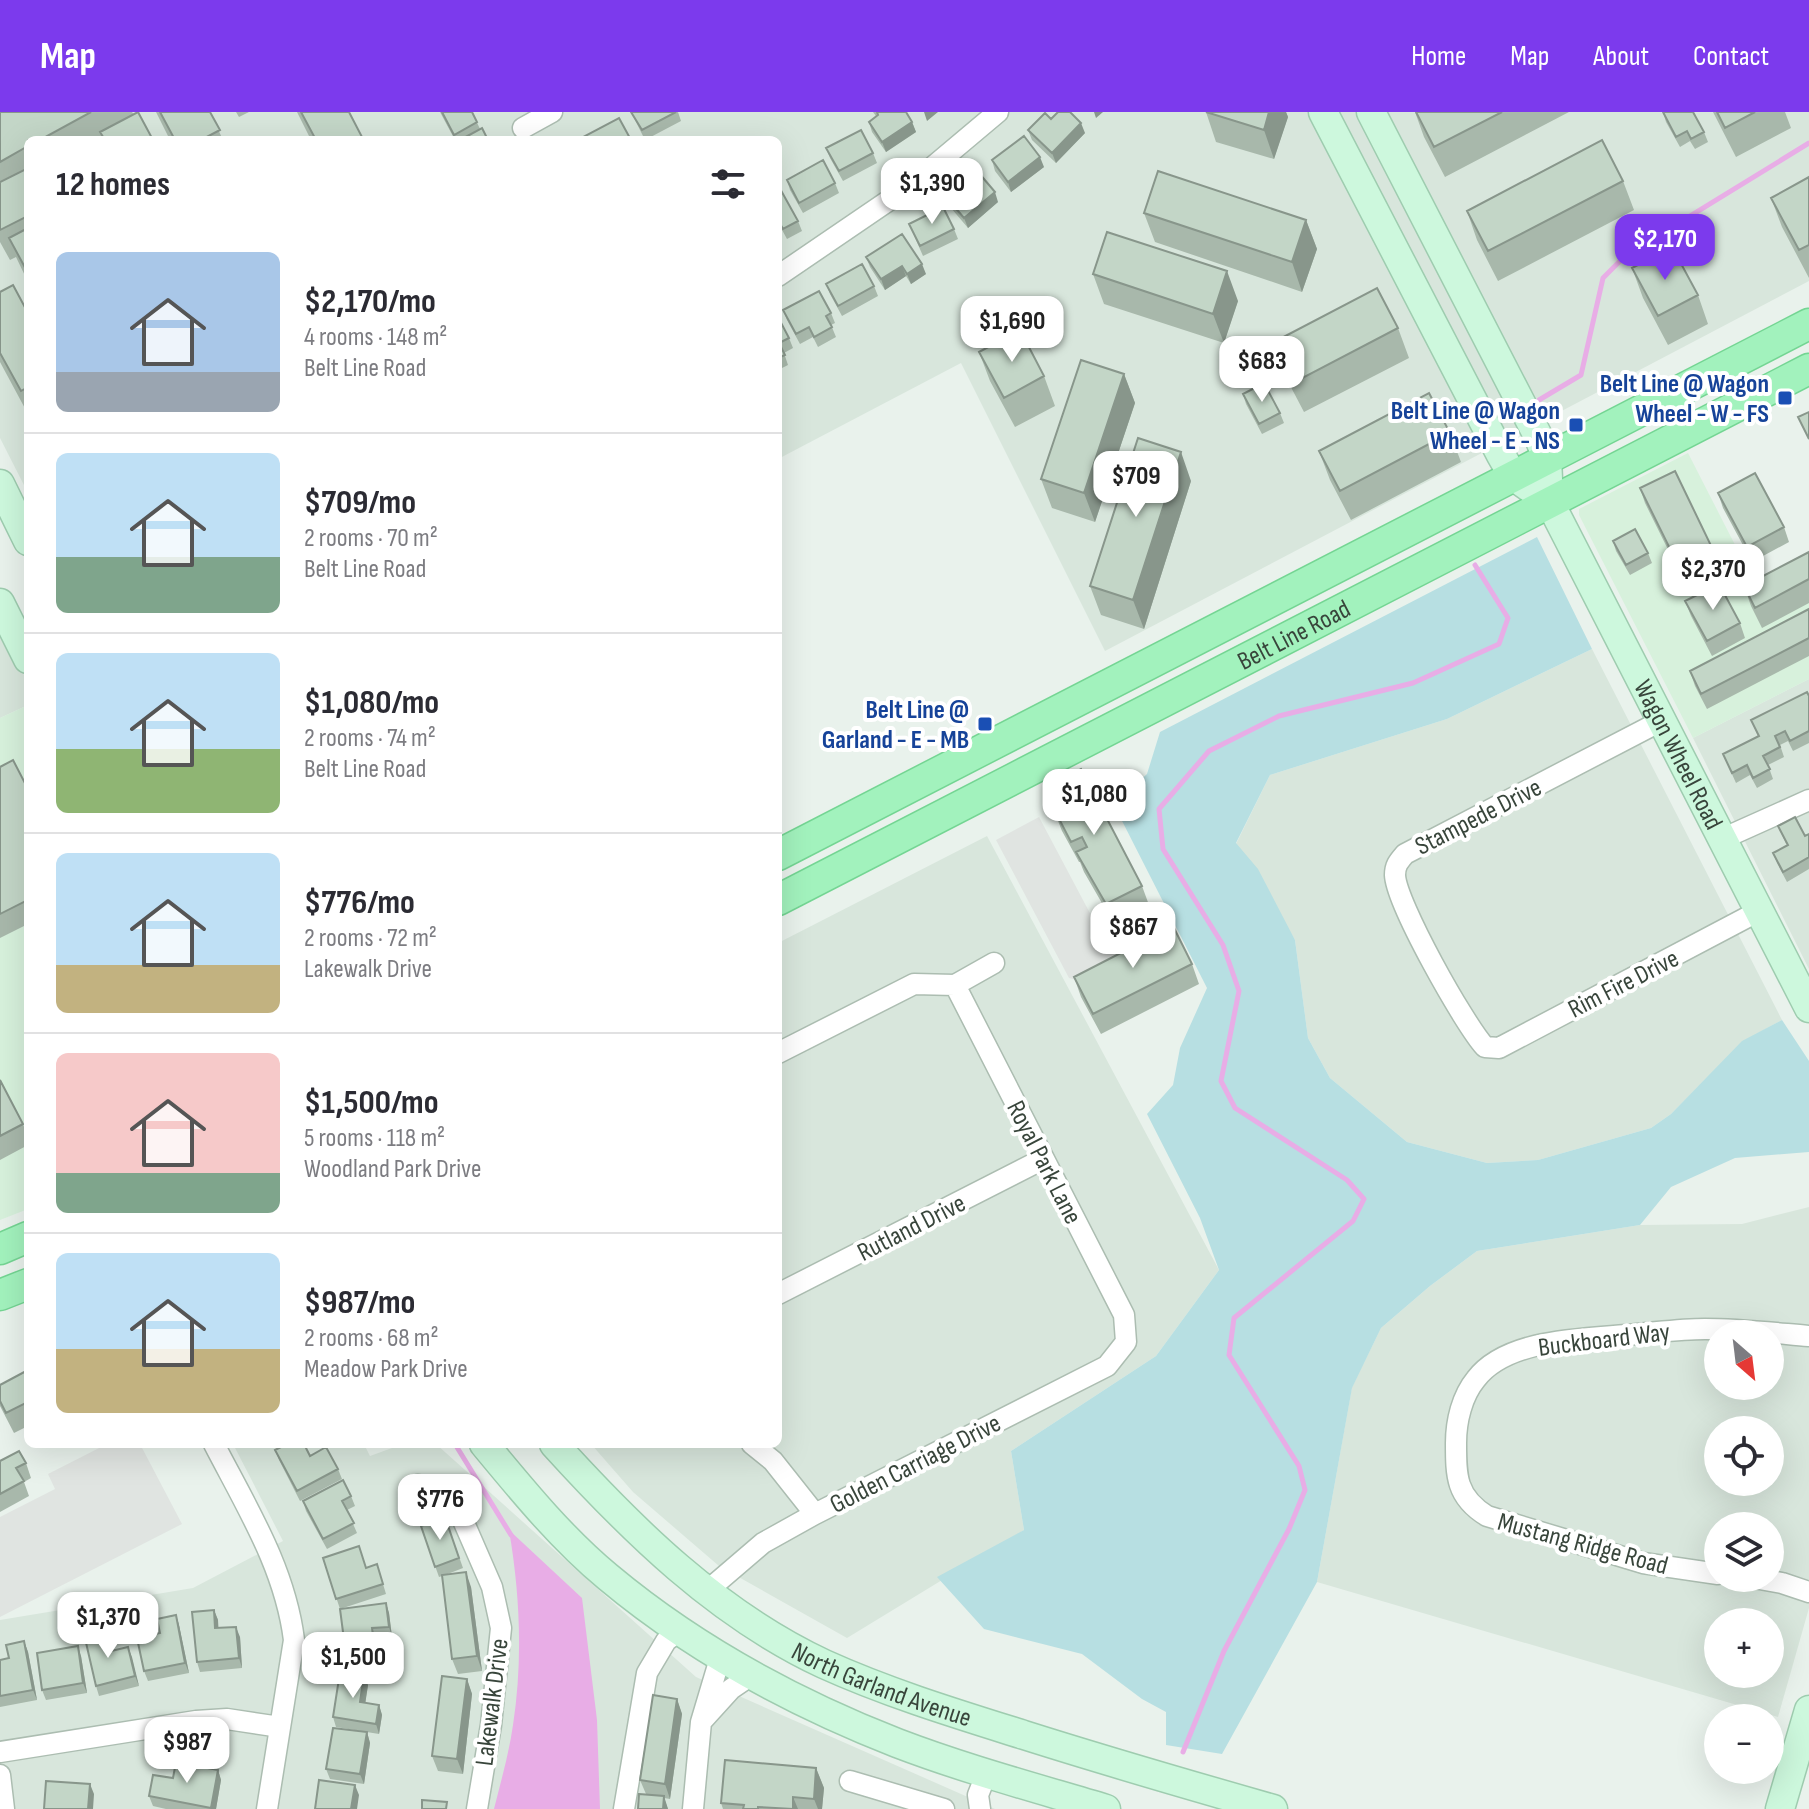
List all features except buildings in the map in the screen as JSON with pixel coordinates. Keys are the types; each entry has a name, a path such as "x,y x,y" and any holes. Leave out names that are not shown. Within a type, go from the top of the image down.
{"main road":[{"path":"1328,122 1371,112"},
{"name":"Wagon Wheel Road","path":"1371,112 1547,458 1549,501 1809,1008"},
{"name":"Wagon Wheel Road","path":"1328,122 1513,476 1549,501"},
{"path":"1802,328 1809,359"},
{"name":"Belt Line Road","path":"782,853 1802,328"},
{"path":"1454,363 1491,345"},
{"name":"Belt Line Road","path":"782,898 1809,369"},
{"path":"0,484 24,533"},
{"path":"0,603 24,651"},
{"path":"977,752 996,788"},
{"path":"829,829 847,865"},
{"path":"0,1249 24,1239"},
{"path":"0,1295 24,1286"},
{"name":"North Garland Avenue","path":"488,1448 567,1537 607,1576 680,1630 753,1674 793,1697 898,1743 1106,1809"},
{"name":"North Garland Avenue","path":"558,1448 610,1506 707,1591 771,1634 823,1663 940,1709 1273,1809"},
{"path":"680,1630 707,1591"},
{"path":"1780,1809 1809,1710"}],"street":[{"path":"523,127 552,112"},
{"path":"782,273 910,186 998,112"},
{"name":"Stampede Drive","path":"1485,1047 1471,1031 1413,923 1398,890 1396,864 1405,854 1424,843 1661,721"},
{"path":"1722,839 1809,800"},
{"name":"Rim Fire Drive","path":"1485,1047 1499,1048 1759,911"},
{"path":"782,1051 914,984 955,985 994,963"},
{"name":"Royal Park Lane","path":"955,985 1124,1315 1126,1342"},
{"name":"Rutland Drive","path":"782,1292 1043,1159"},
{"name":"Buckboard Way","path":"1460,1490 1456,1433 1461,1409 1476,1378 1507,1356 1550,1343 1669,1330 1705,1329 1809,1336"},
{"name":"Golden Carriage Drive","path":"707,1591 763,1543 1107,1366 1126,1342"},
{"path":"216,1448 279,1574 291,1612 294,1640 267,1809"},
{"path":"757,1448 773,1461 815,1514"},
{"name":"Lakewalk Drive","path":"418,1485 450,1496 455,1502 492,1587 501,1628 491,1725 477,1809"},
{"name":"Mustang Ridge Road","path":"1460,1490 1472,1507 1487,1516 1643,1563 1704,1572"},
{"path":"1784,1584 1809,1592"},
{"path":"624,1809 647,1673 666,1641 680,1630"},
{"path":"693,1809 701,1722 721,1655"},
{"path":"701,1722 731,1689 753,1674"},
{"path":"0,1752 196,1721 227,1719 280,1727"},
{"path":"980,1809 978,1795 987,1772"},
{"path":"0,1775 4,1809"},
{"path":"850,1781 944,1809"}],"shaded area":[{"path":"0,112 1809,112 1809,281 1105,651 961,363 782,457 782,136 24,136 24,485 0,438"},
{"path":"1688,453 1754,582 1809,554 1809,679 1693,738 1579,515 1579,509"},
{"path":"1537,537 1592,649 1447,719 1270,775 1236,843 1258,869 1295,940 1308,1038 1330,1078 1407,1142 1487,1163 1538,1160 1651,1128 1671,1114 1742,1041 1782,1020 1809,1061 1809,1152 1735,1158 1671,1187 1640,1225 1477,1251 1381,1328 1352,1388 1317,1582 1222,1754 1166,1745 1166,1712 1142,1699 1082,1654 984,1629 937,1577 1024,1530 1011,1451 1156,1356 1219,1270 1200,1218 1147,1114 1173,1085 1180,1048 1207,988 1118,813 1128,791 1147,774 1160,732"},
{"path":"0,626 24,675 24,707 0,718"},
{"path":"1592,649 1782,1020 1742,1042 1671,1114 1651,1128 1538,1160 1487,1163 1407,1142 1330,1078 1308,1038 1295,940 1236,844 1270,775 1447,719"},
{"path":"1809,679 1809,969 1693,738"},
{"path":"24,707 24,1211 0,1220 0,718"},
{"path":"1039,817 1101,934 1150,909 1165,939 1084,982 1069,978 996,840"},
{"path":"987,836 1219,1270 1156,1356 1011,1451 1024,1530 847,1638 719,1566 633,1492 594,1448 782,1448 782,941"},
{"path":"1809,1207 1809,1608 1782,1704 1734,1704 1317,1582 1352,1387 1381,1328 1477,1251 1640,1225 1742,1224"},
{"path":"99,1448 142,1448 182,1524 0,1617 0,1517 55,1489 48,1474"},
{"path":"235,1448 366,1448 370,1456 392,1448 440,1448 696,1677 995,1809 0,1809 0,1620 193,1588 283,1541"},
{"path":"509,1530 582,1598 597,1720 600,1809 494,1809 511,1736 518,1676 518,1603"}],"waterway":[{"path":"1539,400 1581,375 1603,278 1625,256 1809,143"},
{"path":"1183,1752 1224,1651 1289,1529 1305,1490 1299,1466 1229,1355 1234,1318 1353,1221 1364,1199 1347,1180 1235,1108 1221,1081 1239,991 1223,945 1163,849 1159,809 1209,751 1279,716 1413,683 1499,644 1508,618 1475,565"},
{"path":"457,1448 511,1535"}],"place":[{"name":"Belt Line @ Wagon Wheel - W - FS","path":"1785,398"},
{"name":"Belt Line @ Wagon Wheel - E - NS","path":"1576,425"},
{"name":"Belt Line @ Garland - E - MB","path":"985,724"}]}
